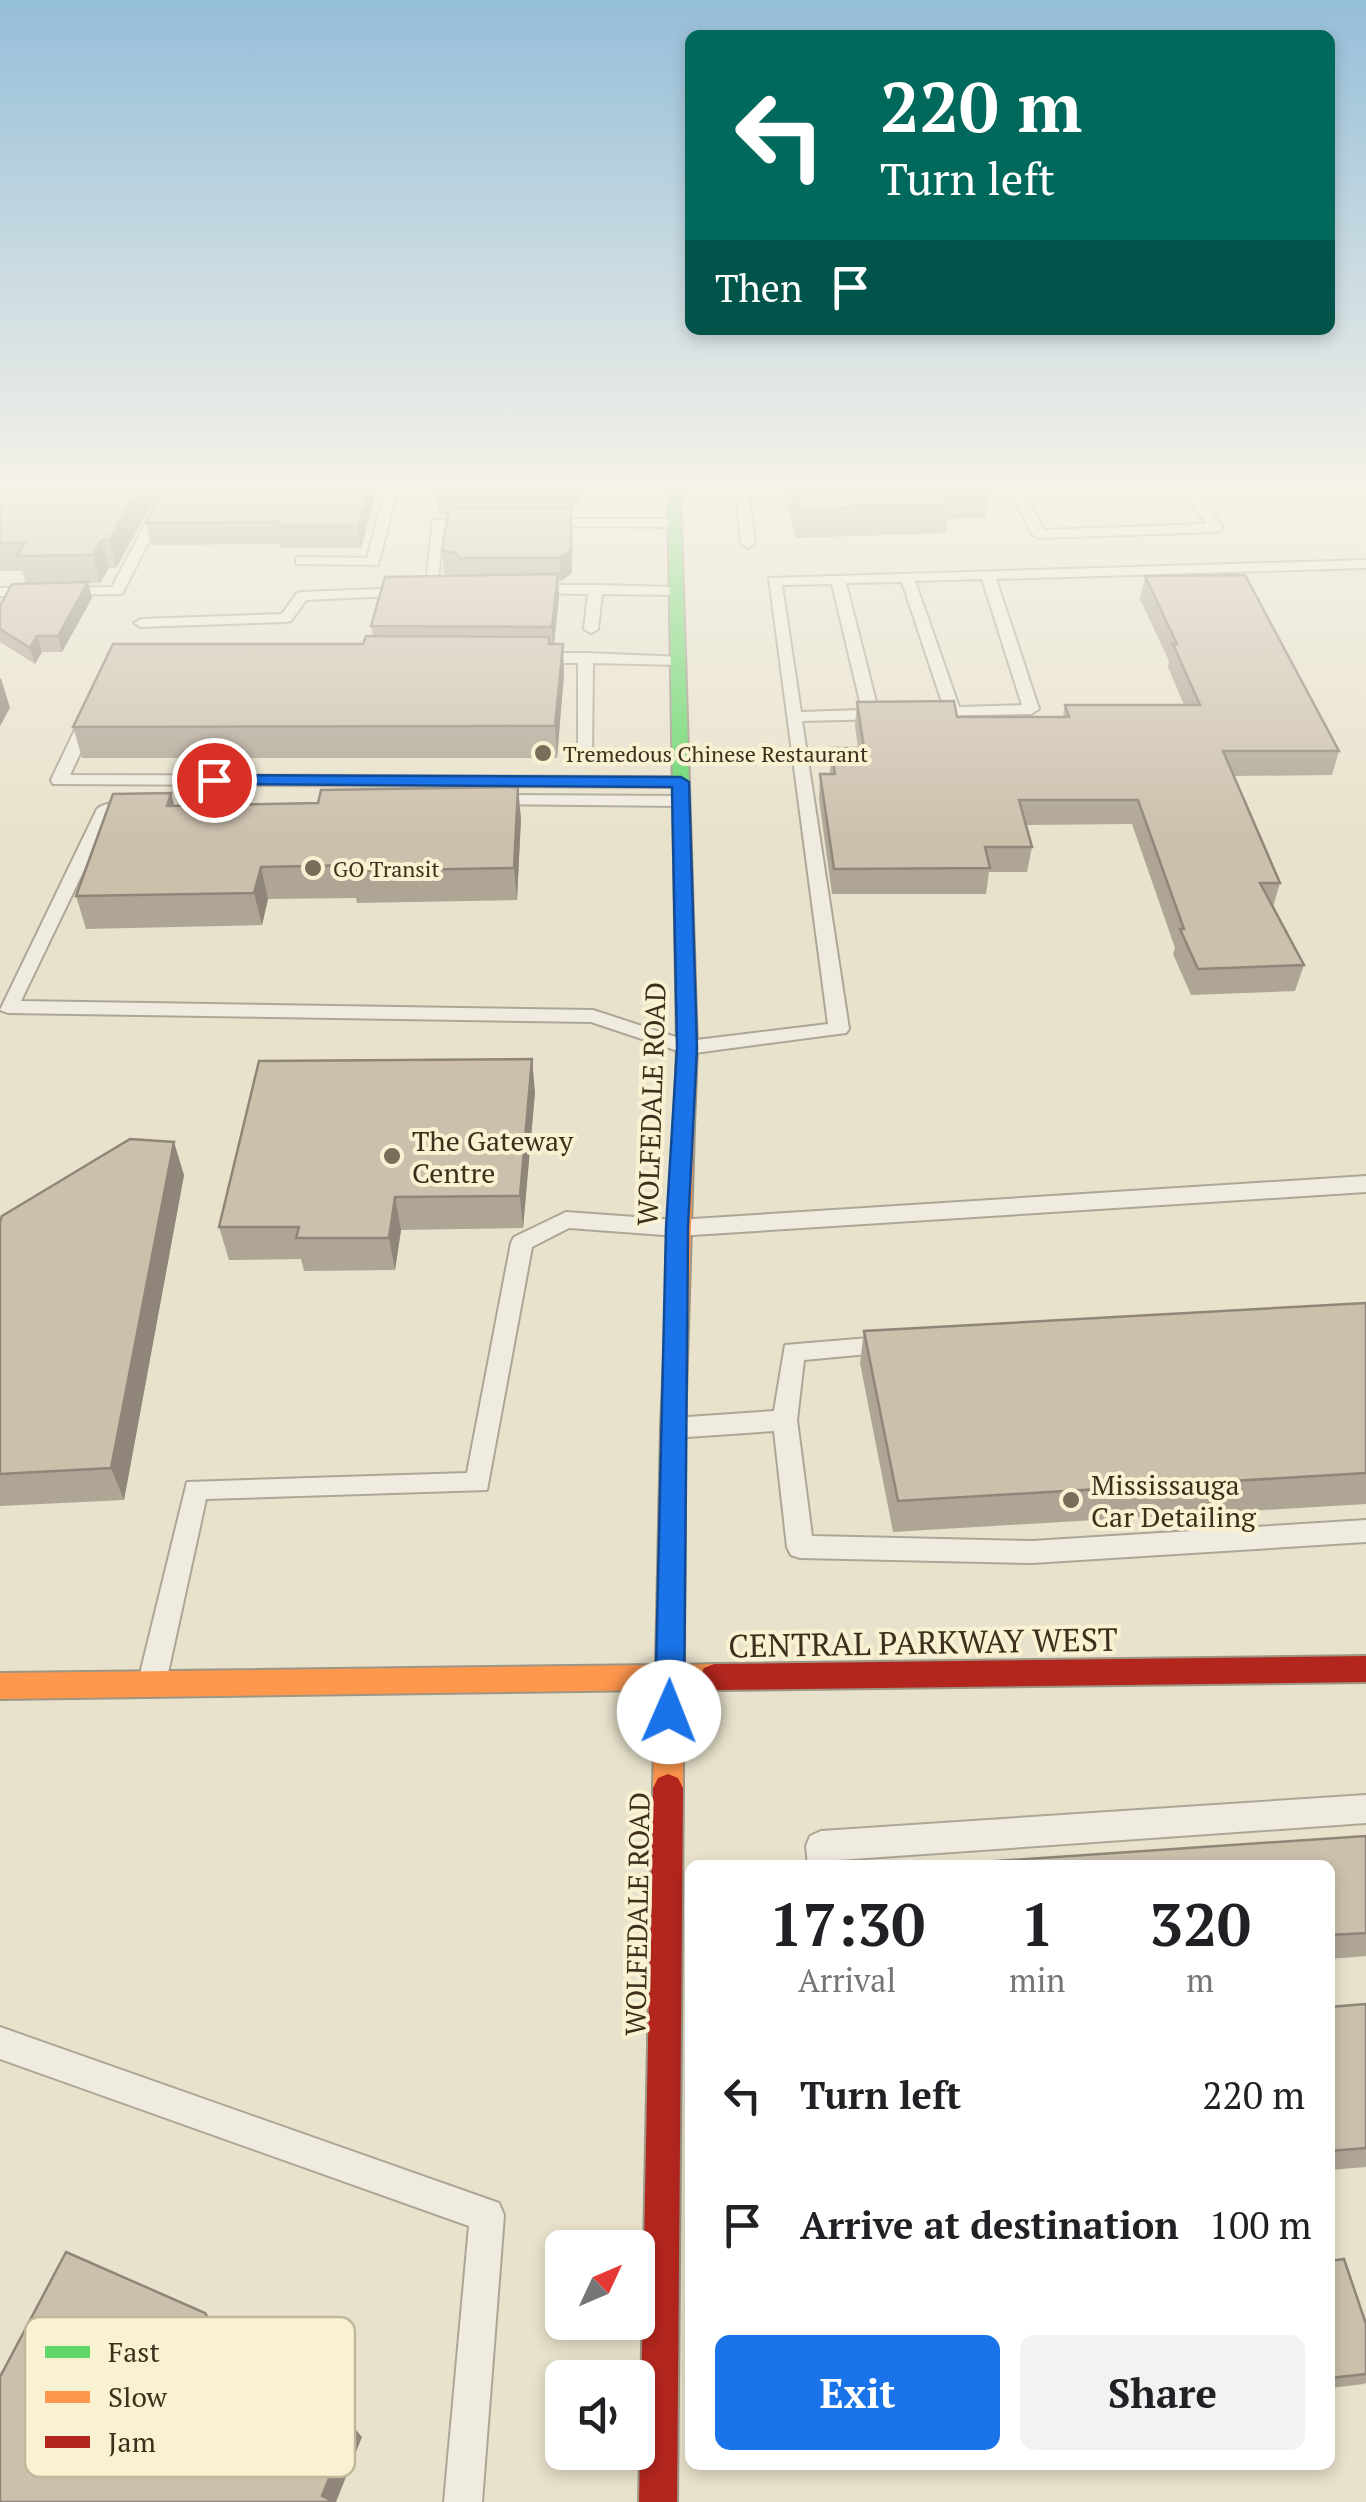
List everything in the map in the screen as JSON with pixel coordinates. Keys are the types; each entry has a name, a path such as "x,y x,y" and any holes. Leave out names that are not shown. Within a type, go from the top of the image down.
{"street":[{"name":"WOLFEDALE ROAD","path":"658,2502 679,1910 670,1679 672,1428 687,1048 676,605"},
{"name":"CENTRAL PARKWAY WEST","path":"0,1686 1366,1669"}],"lane":[{"path":"141,622 286,618 296,605"},
{"path":"591,630 594,605"},
{"path":"162,808 105,809 8,1007 592,1016 687,1048 839,1029 777,605"},
{"path":"844,605 871,715"},
{"path":"916,605 953,712"},
{"path":"794,717 1031,709 996,605"},
{"path":"508,658 678,660"},
{"path":"586,658 584,759 680,758"},
{"path":"93,709 59,780 681,792"},
{"path":"383,802 681,792"},
{"path":"151,1683 196,1489 478,1484 522,1243 566,1220 677,1228 1366,1184"},
{"path":"908,1344 793,1351 785,1420 800,1547 1032,1552 1366,1531"},
{"path":"672,1428 785,1420"},
{"path":"823,1860 821,1846 1366,1809"},
{"path":"0,2043 487,2216 462,2502"}],"building":[{"path":"75,605 58,636 37,636 30,648 0,629 0,606"},
{"path":"377,605 555,605 552,627 371,626"},
{"path":"1159,605 1261,605 1339,751 1223,751 1280,883 1260,883 1304,965 1198,969 1180,929 1184,929 1138,800 1019,800 1032,847 985,847 990,868 834,869 820,774 835,774 831,748 864,748 857,702 954,701 957,717 1069,717 1065,705 1200,705 1173,644 1177,644"},
{"path":"366,636 549,637 549,644 563,644 555,726 73,727 113,644 363,644"},
{"path":"518,787 514,868 352,871 352,865 261,867 254,893 76,896 113,794 171,793 167,806 318,803 321,790"},
{"name":"The Gateway Centre","path":"532,1059 520,1196 395,1197 389,1238 296,1238 299,1227 219,1227 259,1061"},
{"path":"130,1139 174,1142 111,1468 0,1474 2,1216"},
{"path":"1366,1303 1366,1473 898,1501 864,1331"},
{"path":"1366,1836 1366,1933 1335,1935 1335,1860 1011,1860"},
{"path":"1366,2004 1366,2148 1335,2151 1335,2007"},
{"path":"66,2252 208,2317 32,2317"},
{"path":"1344,2259 1366,2324 1366,2374 1335,2377 1335,2260"},
{"path":"25,2330 25,2477 330,2477 322,2496 334,2502 0,2502 0,2377"}],"traffic: fast":[{"path":"677,605 687,1048 684,1126"}],"traffic: slow":[{"path":"668,1788 673,1428 684,1126"},
{"path":"0,1686 714,1677"}],"traffic: jam":[{"path":"714,1677 1366,1669"},
{"path":"658,2502 668,1788"}],"place":[{"name":"Tremedous Chinese Restaurant","path":"543,753"},
{"name":"GO Transit","path":"313,868"},
{"name":"The Gateway Centre","path":"392,1156"},
{"name":"Mississauga Car Detailing","path":"1071,1500"}],"route":[{"path":"214,780 681,782 687,1048 677,1228 669,1712"}]}
